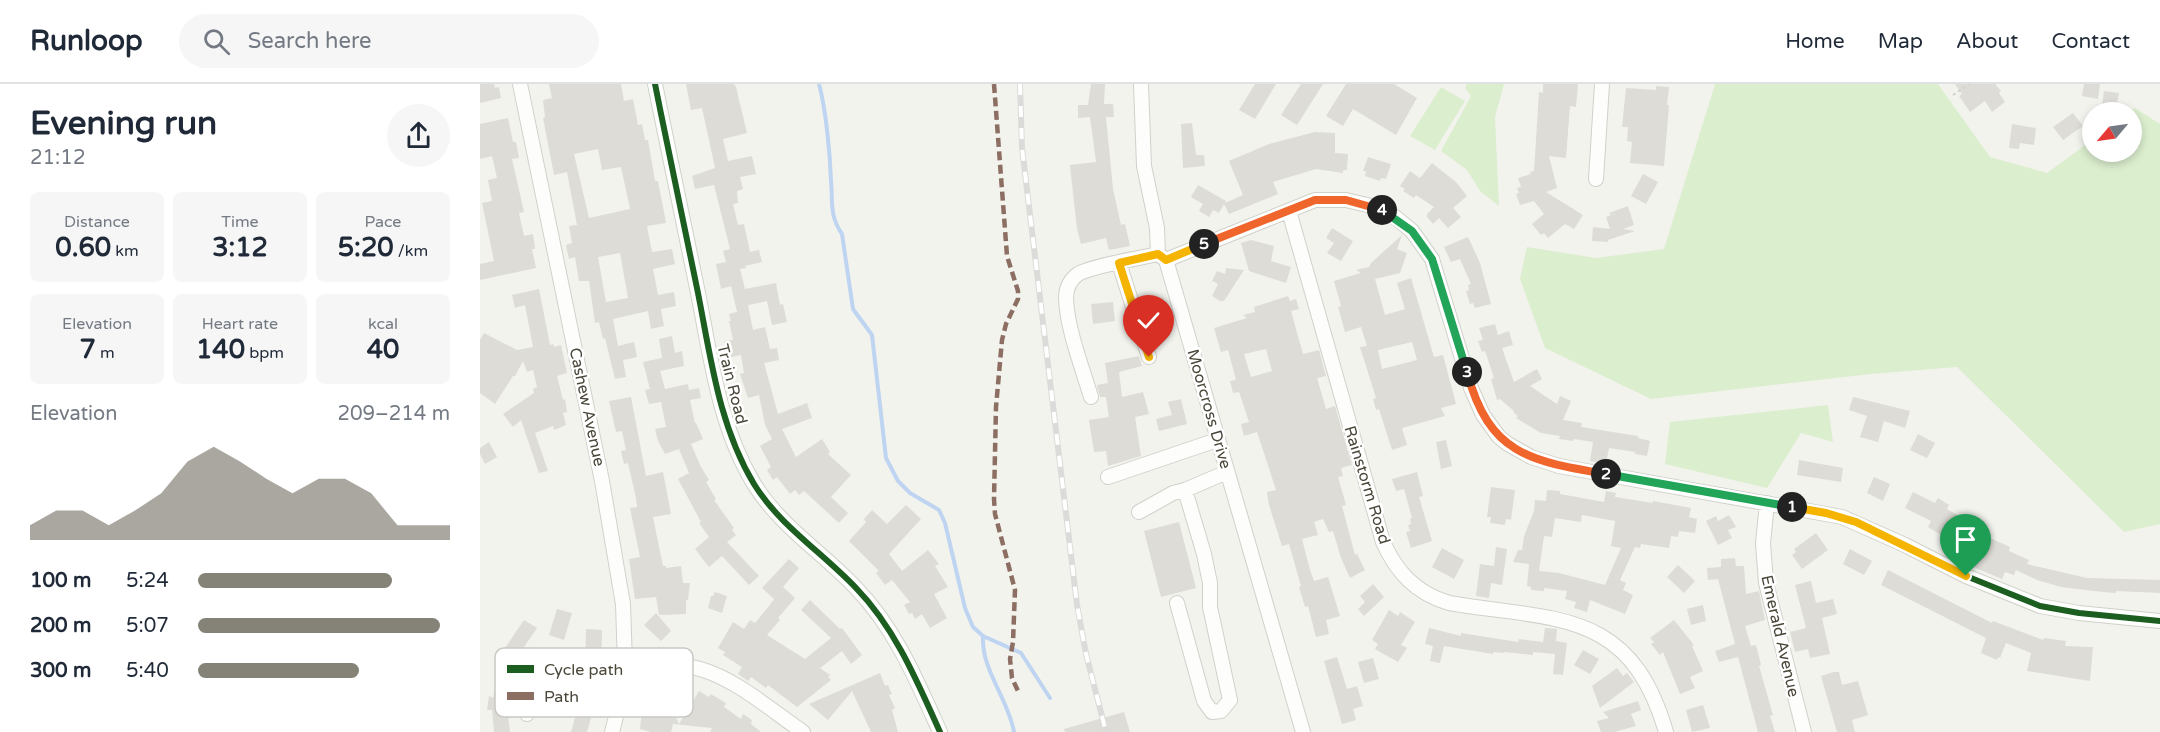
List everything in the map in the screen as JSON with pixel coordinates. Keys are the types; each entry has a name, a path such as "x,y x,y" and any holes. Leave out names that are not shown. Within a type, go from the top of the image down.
{"street":[{"name":"Cashew Avenue","path":"520,84 619,576 623,604 624,648"},
{"name":"Train Road","path":"655,84 720,404 740,458 770,505 856,588 875,610 904,657 940,732"},
{"name":"Moorcross Drive","path":"1141,84 1144,166 1162,257 1303,732"},
{"path":"1596,179 1602,84"},
{"path":"1090,397 1070,324 1066,297 1068,284 1077,275 1119,263 1162,257 1315,200 1346,200 1380,208 1395,217 1412,231 1432,259 1476,402 1499,437 1521,453 1568,468 1842,517 1966,576 2040,606 2068,612 2160,621"},
{"name":"Rainstorm Road","path":"1288,211 1383,542 1399,570 1420,591 1435,599 1580,624 1596,632 1623,651 1635,664 1653,694 1666,732"},
{"path":"1119,263 1149,357"},
{"path":"1108,477 1217,440"},
{"path":"1139,512 1173,493 1227,472"},
{"path":"1177,603 1204,701 1212,712 1221,711 1230,700 1210,607 1210,583 1204,554 1185,490"},
{"name":"Emerald Avenue","path":"1767,503 1763,543 1766,583 1804,732"},
{"path":"693,668 711,672 803,732"},
{"name":"Cashew Avenue","path":"612,732 616,717"}],"path":[{"path":"1953,95 1969,84"}],"green space":[{"path":"1467,84 1504,84 1495,117 1499,206 1480,191 1467,170 1441,151 1471,96 1465,88"},
{"path":"1715,84 1938,84 1990,157 2047,173 2082,147 2082,162 2142,162 2142,112 2160,124 2160,524 2124,532 1957,367 1871,374 1651,399 1545,348 1520,279 1527,247 1596,258 1664,249"},
{"path":"1441,87 1465,101 1435,150 1410,136"},
{"path":"1828,405 1833,442 1801,433 1767,488 1665,464 1670,422"}],"building":[{"path":"480,84 494,84 495,88 499,87 501,98 480,103"},
{"path":"549,84 621,84 624,101 633,99 638,125 642,124 645,140 648,140 655,181 658,181 666,223 647,226 652,252 672,249 675,264 653,269 658,295 674,292 676,306 661,309 664,326 651,329 648,311 613,319 618,346 634,342 637,357 623,360 626,377 615,379 605,338 603,339 599,322 595,323 589,281 579,281 575,257 569,259 566,245 572,243 569,226 577,225 567,172 554,175 543,118 545,117 543,100 552,98","holes":["598,149 602,170 621,167 630,209 589,218 574,154","620,253 628,298 606,302 598,257"]},
{"path":"686,84 734,84 736,87 747,133 723,139 728,161 752,156 756,174 740,177 743,189 737,191 738,203 733,204 738,225 744,224 750,252 759,250 762,262 740,269 745,289 776,283 780,305 783,304 787,322 772,325 767,301 748,305 753,330 765,327 770,349 777,348 779,360 764,363 778,414 807,403 812,418 782,429 796,457 822,439 830,452 828,454 851,475 831,497 848,513 839,523 804,491 799,495 795,490 790,494 777,477 773,480 767,470 771,467 760,446 772,439 765,425 759,395 748,398 740,374 744,373 741,355 727,358 724,341 733,340 729,314 737,312 731,286 721,289 716,264 726,262 723,251 730,249 714,185 695,189 692,176 715,168 702,108 691,110"},
{"path":"1091,84 1105,84 1104,104 1113,104 1114,117 1106,117 1113,189 1121,225 1125,224 1130,246 1109,250 1106,238 1081,244 1077,229 1071,175 1070,165 1096,162 1090,117 1078,118 1078,105 1088,105"},
{"path":"1255,84 1276,84 1255,119 1239,110"},
{"path":"1301,84 1323,84 1297,125 1281,115"},
{"path":"1346,84 1394,84 1417,98 1396,135 1353,109 1343,126 1326,116"},
{"path":"1543,84 1578,84 1576,107 1570,106 1566,158 1549,156 1557,188 1546,192 1583,215 1574,229 1565,224 1548,238 1544,233 1541,235 1532,224 1544,214 1534,201 1520,205 1516,194 1519,193 1517,188 1521,187 1518,178 1534,171 1539,92 1543,93"},
{"path":"1955,84 1995,84 2001,91 1999,93 2005,102 1992,112 1985,101 1970,112 1959,96 1962,94"},
{"path":"2084,84 2100,84 2098,99 2082,96"},
{"path":"1656,86 1669,87 1664,166 1630,163 1632,142 1627,141 1628,127 1622,127 1626,88 1656,90"},
{"path":"2104,91 2119,93 2117,102 2103,102"},
{"path":"2073,113 2082,125 2063,140 2053,127"},
{"path":"508,118 519,158 512,159 524,212 519,213 524,236 533,234 535,249 532,249 536,268 480,280 480,264 494,261 482,203 492,201 488,180 497,178 492,156 480,159 480,124"},
{"path":"1192,123 1196,155 1204,155 1205,166 1183,168 1181,124"},
{"path":"2012,124 2036,128 2034,145 2020,143 2019,149 2009,148"},
{"path":"1315,132 1335,133 1335,153 1348,154 1347,170 1343,170 1343,173 1316,169 1273,182 1278,194 1229,214 1224,204 1219,213 1213,210 1209,217 1199,211 1203,204 1191,197 1198,185 1226,201 1225,203 1243,195 1229,161 1269,144"},
{"path":"1368,157 1391,164 1386,179 1381,178 1380,181 1365,176 1366,171 1363,171"},
{"path":"1432,163 1456,182 1467,196 1453,208 1461,217 1448,228 1439,218 1433,224 1427,214 1434,207 1416,195 1414,198 1403,191 1405,189 1400,186 1410,171 1420,178"},
{"path":"1643,174 1658,182 1646,204 1631,196"},
{"path":"1628,206 1634,225 1623,229 1635,231 1608,240 1608,242 1592,241 1593,227 1610,229 1606,217 1611,215 1609,213"},
{"path":"1332,228 1353,241 1341,261 1327,253 1334,243 1326,238"},
{"path":"1402,235 1397,249 1407,253 1400,273 1375,279 1385,315 1405,309 1397,283 1411,278 1434,357 1443,355 1456,404 1441,408 1445,416 1402,428 1407,445 1392,450 1379,409 1376,410 1373,399 1376,398 1360,347 1367,346 1361,327 1345,332 1334,281 1361,273 1356,270 1369,267","holes":["1412,342 1417,360 1382,369 1378,350"]},
{"path":"1468,237 1480,263 1491,304 1475,308 1473,303 1470,304 1466,291 1469,290 1468,285 1471,284 1460,259 1451,262 1444,247"},
{"path":"1251,240 1274,246 1271,261 1291,267 1286,283 1249,271 1241,243"},
{"path":"1226,268 1244,270 1224,301 1220,301 1212,296 1218,284 1212,281 1217,271 1225,274"},
{"path":"539,289 550,345 553,344 554,347 561,345 567,373 557,376 567,412 563,413 566,425 554,430 553,426 535,433 548,471 539,473 521,420 513,427 503,414 534,393 533,389 537,387 533,370 527,372 523,361 495,404 480,393 480,340 484,333 517,350 533,347 525,305 515,308 512,295"},
{"path":"1288,296 1290,301 1296,299 1299,309 1291,311 1303,354 1319,350 1326,376 1317,378 1326,409 1335,406 1352,465 1341,468 1343,476 1338,477 1346,505 1342,506 1355,555 1357,554 1365,570 1350,578 1333,531 1329,532 1323,519 1314,522 1318,535 1302,539 1310,570 1314,581 1328,577 1340,616 1326,620 1329,634 1316,637 1308,606 1305,607 1299,587 1301,586 1289,544 1282,546 1269,505 1267,492 1276,490 1257,432 1244,436 1241,424 1249,422 1239,392 1233,393 1230,381 1236,380 1228,350 1221,352 1214,328 1247,318 1243,315 1255,312 1254,307","holes":["1266,349 1272,371 1251,377 1244,354"]},
{"path":"1113,302 1115,321 1093,324 1091,304"},
{"path":"1495,324 1498,335 1509,331 1513,345 1502,348 1514,382 1537,369 1542,379 1530,386 1557,404 1560,396 1571,401 1563,420 1582,423 1581,427 1638,436 1638,438 1650,441 1647,456 1609,448 1606,464 1590,461 1593,442 1559,439 1560,436 1541,433 1516,418 1518,416 1514,411 1500,399 1497,400 1491,379 1494,378 1485,351 1482,352 1478,341 1483,340 1479,328"},
{"path":"672,336 675,353 682,351 684,366 660,371 665,389 688,384 689,390 699,388 701,398 690,400 695,423 703,439 691,444 709,480 706,482 716,499 714,500 734,528 732,530 736,535 727,542 759,576 749,585 722,556 709,567 695,549 709,537 699,523 701,522 678,479 689,473 679,449 665,454 658,441 655,429 666,427 661,402 649,404 645,390 650,389 643,362 662,358 659,339"},
{"path":"1139,356 1142,366 1119,372 1122,397 1143,392 1149,414 1135,417 1141,456 1108,466 1106,451 1094,452 1089,420 1109,417 1106,397 1100,397 1097,385 1108,383 1105,363"},
{"path":"631,397 646,476 663,472 671,514 653,517 663,566 666,568 681,566 683,583 690,583 686,614 659,615 656,597 635,599 629,559 640,557 630,508 637,507 636,498 628,463 624,464 621,451 626,450 622,431 616,432 609,401"},
{"path":"1853,397 1910,411 1905,428 1884,421 1878,442 1860,437 1867,416 1849,410"},
{"path":"1181,399 1187,424 1159,431 1156,419 1172,415 1168,402"},
{"path":"1918,434 1935,443 1927,458 1910,450"},
{"path":"1446,440 1452,466 1441,469 1436,442"},
{"path":"489,442 497,457 485,464 480,448"},
{"path":"1799,460 1843,468 1841,482 1797,475"},
{"path":"1417,472 1423,496 1419,497 1432,541 1411,548 1406,532 1410,531 1408,525 1411,524 1410,519 1412,518 1404,489 1396,491 1392,479"},
{"path":"1874,477 1890,484 1883,501 1867,493"},
{"path":"1491,487 1515,490 1511,520 1506,519 1505,525 1490,523 1491,517 1487,517"},
{"path":"1547,490 1604,502 1606,491 1616,493 1615,497 1691,508 1689,517 1697,519 1695,533 1679,531 1678,537 1671,536 1669,548 1641,544 1640,548 1635,547 1620,580 1626,583 1623,590 1633,595 1625,614 1590,600 1587,612 1574,608 1576,602 1565,599 1567,591 1544,588 1544,591 1531,590 1531,587 1527,586 1529,564 1513,562 1518,550 1522,550 1524,536 1534,511 1535,500 1546,501","holes":["1582,515 1615,521 1611,546 1621,548 1605,585 1559,573 1539,571 1544,536 1552,537 1555,518 1581,522"]},
{"path":"1913,492 1935,503 1938,498 1949,505 1947,509 1959,516 1958,519 1978,529 1977,532 2010,547 2009,551 2029,560 2027,564 2087,578 2160,580 2160,593 2116,591 2116,593 2061,587 2037,580 2016,570 2014,575 2005,572 2002,579 1973,567 1982,548 1965,539 1961,546 1951,541 1928,527 1931,521 1905,508"},
{"path":"906,505 921,519 889,554 902,571 928,550 939,564 935,566 948,587 934,594 947,618 930,628 922,614 915,619 912,613 909,614 904,605 910,602 892,580 885,585 876,573 879,571 849,541 866,522 864,519 872,510 887,524"},
{"path":"1729,515 1736,527 1728,530 1732,538 1718,545 1706,521 1716,516 1718,521"},
{"path":"1179,522 1196,588 1161,597 1144,531"},
{"path":"1816,533 1828,550 1802,569 1792,555 1796,552 1794,549"},
{"path":"1496,547 1507,549 1502,585 1491,583 1489,598 1476,596 1480,564 1494,566"},
{"path":"1442,548 1464,560 1454,579 1432,567"},
{"path":"1850,549 1872,561 1864,575 1843,564"},
{"path":"1735,558 1736,566 1744,566 1746,594 1759,591 1765,620 1745,626 1751,646 1756,645 1775,732 1758,732 1738,657 1719,662 1715,651 1735,644 1718,579 1708,580 1707,568 1721,567 1721,559"},
{"path":"789,559 799,568 783,587 795,598 767,635 805,659 831,638 801,610 810,600 840,629 842,628 862,655 851,664 842,651 820,668 830,675 828,677 831,680 797,707 768,685 766,688 751,677 748,681 738,674 742,667 723,655 725,652 718,648 733,622 744,629 750,620 755,623 769,606 774,599 762,588"},
{"path":"1678,565 1695,581 1684,593 1667,577"},
{"path":"1888,570 1992,623 1993,621 2043,640 2044,638 2066,641 2065,646 2093,647 2090,681 2027,671 2031,653 2006,643 1997,660 1981,653 1986,638 1881,585"},
{"path":"1811,581 1816,603 1833,599 1837,614 1822,618 1830,654 1810,658 1808,649 1795,652 1790,632 1806,628 1795,585"},
{"path":"1373,584 1384,597 1364,616 1358,609 1365,602 1360,596"},
{"path":"715,592 727,596 722,613 708,608 711,596"},
{"path":"1703,605 1706,621 1691,625 1687,609"},
{"path":"557,609 572,613 564,640 549,635"},
{"path":"1389,610 1398,616 1400,612 1415,622 1401,645 1407,648 1398,662 1375,649 1378,644 1372,640"},
{"path":"656,613 671,631 661,641 644,625"},
{"path":"524,620 537,628 523,648 505,648"},
{"path":"1674,620 1694,645 1692,646 1703,671 1690,677 1695,688 1680,694 1663,652 1660,655 1651,644 1654,642 1650,638"},
{"path":"1429,628 1461,636 1461,633 1518,642 1519,639 1543,642 1545,628 1557,629 1556,641 1567,643 1563,675 1553,674 1555,654 1493,652 1493,654 1444,646 1440,663 1430,661 1433,646 1425,644"},
{"path":"586,629 602,630 602,648 586,648"},
{"path":"1583,650 1599,659 1590,674 1574,665"},
{"path":"1337,657 1347,689 1357,686 1363,706 1353,709 1356,720 1342,724 1324,661"},
{"path":"1373,658 1379,679 1364,683 1358,662"},
{"path":"1617,668 1623,676 1627,673 1634,682 1600,708 1592,686"},
{"path":"1839,672 1842,685 1858,681 1868,715 1852,720 1855,732 1837,732 1821,676"},
{"path":"880,673 885,686 888,685 892,694 889,695 895,708 892,710 898,732 871,732 852,691 828,720 809,704"},
{"path":"495,689 495,717 508,717 510,732 494,732 492,710 487,710 489,696 493,698"},
{"path":"699,691 709,697 711,694 726,703 724,707 741,719 743,714 752,720 751,724 761,732 710,732 712,728 673,724 671,732 651,732 640,729 641,717 676,717 679,724 683,717 693,717 693,701"},
{"path":"1638,701 1641,710 1631,714 1636,726 1614,732 1601,732 1597,721 1609,718 1603,712"},
{"path":"1703,705 1710,728 1692,732 1686,710"},
{"path":"1124,712 1130,732 1065,732 1064,729"},
{"path":"575,717 591,717 587,732 571,732"}],"waterway":[{"path":"819,84 830,158 833,214 842,234 853,309 872,335 886,458 898,481 910,493 939,510 945,523 965,608 973,627 983,636 986,661 1014,732"},
{"path":"983,636 1021,653 1050,698"}],"railway":[{"path":"1020,84 1022,148 1077,605 1086,654 1106,732"}],"marked path":[{"path":"994,84 1007,256 1018,291 1018,299 1006,324 1002,340 996,407 994,499 995,514 1015,590 1010,659 1012,678 1018,691"}],"cycle path":[{"path":"655,84 712,367 724,415 742,462 754,484 776,513 856,588 882,620 904,656 940,732"},
{"path":"1166,260 1315,200 1346,200 1380,208 1412,231 1432,259 1471,388 1483,415 1499,437 1531,457 1559,466 1842,517 1966,576 2040,606 2079,613 2160,621"}],"route":[{"path":"1149,357 1119,263 1158,254 1166,260 1315,200 1362,202 1380,208 1395,217 1412,231 1432,259 1476,402 1499,437 1521,453 1559,466 1842,517 1966,576"}]}
